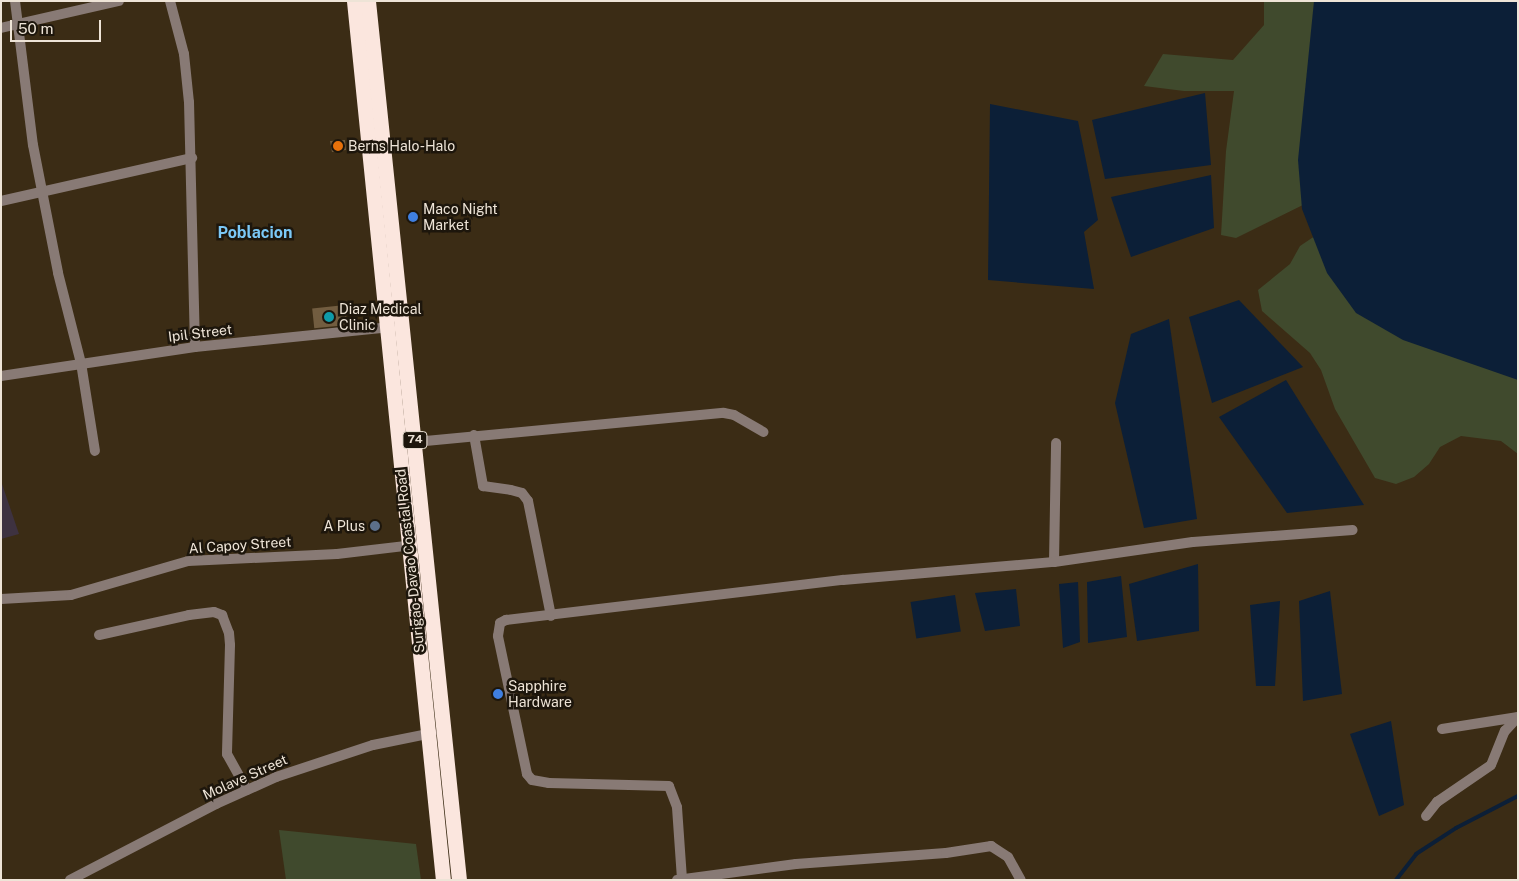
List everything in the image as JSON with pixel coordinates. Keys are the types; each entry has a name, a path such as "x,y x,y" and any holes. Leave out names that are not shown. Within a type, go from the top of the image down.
{"highway":[{"name":"Surigao-Davao Coastal Road","path":"354,1 384,328 409,545 459,880"},
{"name":"Surigao-Davao Coastal Road","path":"368,1 424,543 436,732 442,880"}],"street":[{"path":"15,1 26,91 43,191 58,273 81,363 95,451"},
{"path":"1,28 119,1"},
{"path":"170,1 184,54 192,158 195,347"},
{"path":"1,201 192,158"},
{"name":"Ipil Street","path":"1,376 195,347 402,326"},
{"path":"415,442 724,413 734,415 763,432"},
{"path":"474,435 483,486 516,492 528,501 551,616"},
{"path":"1054,562 1056,443"},
{"path":"1021,880 1008,857 991,846 946,853 796,864 679,879 677,807 669,786 540,782 532,780 524,767 498,626 506,620 843,580 1054,562 1193,542 1353,530"},
{"name":"Al Capoy Street","path":"1,598 71,595 188,561 337,554 424,543"},
{"path":"99,635 189,614 214,612 222,615 229,633 230,644 227,754 247,790"},
{"path":"1442,729 1518,717"},
{"path":"1426,816 1437,802 1491,765 1505,731 1518,717"},
{"name":"Molave Street","path":"70,880 247,790 306,766 373,745 436,732"}],"shaded area":[{"path":"1,481 19,534 1,539"}],"green space":[{"path":"1264,1 1350,1 1315,199 1236,238 1221,235 1226,151 1234,91 1184,91 1144,86 1163,54 1233,60 1264,25"},
{"path":"1352,211 1518,283 1518,454 1501,441 1461,436 1440,447 1429,464 1414,477 1396,484 1375,478 1335,409 1321,370 1310,353 1262,311 1258,290 1290,264 1300,246"},
{"path":"279,830 416,844 421,880 286,880"}],"water":[{"path":"1314,1 1518,1 1518,380 1403,340 1356,313 1327,273 1302,209 1298,160"},
{"path":"1205,93 1211,165 1105,179 1092,120"},
{"path":"990,104 1078,121 1098,220 1084,232 1094,289 988,280"},
{"path":"1211,175 1214,228 1131,257 1111,197"},
{"path":"1239,300 1303,367 1212,403 1189,317"},
{"path":"1169,319 1197,519 1144,528 1115,403 1131,334"},
{"path":"1286,380 1364,505 1287,513 1219,417"},
{"path":"1198,564 1199,631 1137,641 1129,584"},
{"path":"1121,576 1127,637 1088,643 1087,582"},
{"path":"1078,582 1080,642 1063,648 1059,584"},
{"path":"1016,589 1020,626 985,631 975,593"},
{"path":"1330,591 1342,694 1303,701 1299,601"},
{"path":"955,595 961,632 916,639 911,602"},
{"path":"1280,601 1275,686 1256,686 1250,605"},
{"path":"1391,721 1404,805 1379,816 1350,734"}],"building":[{"path":"345,140 346,150 332,152 330,141"},
{"name":"Diaz Medical Clinic","path":"345,305 347,325 314,328 312,308"}],"waterway":[{"path":"1396,880 1416,854 1456,828 1518,796"}],"place":[{"name":"Berns Halo-Halo","path":"338,146"},
{"name":"Maco Night Market","path":"413,217"},
{"name":"Diaz Medical Clinic","path":"329,317"},
{"name":"A Plus","path":"375,526"},
{"name":"Sapphire Hardware","path":"498,694"}],"district":[{"name":"Poblacion","path":"255,233"}]}
